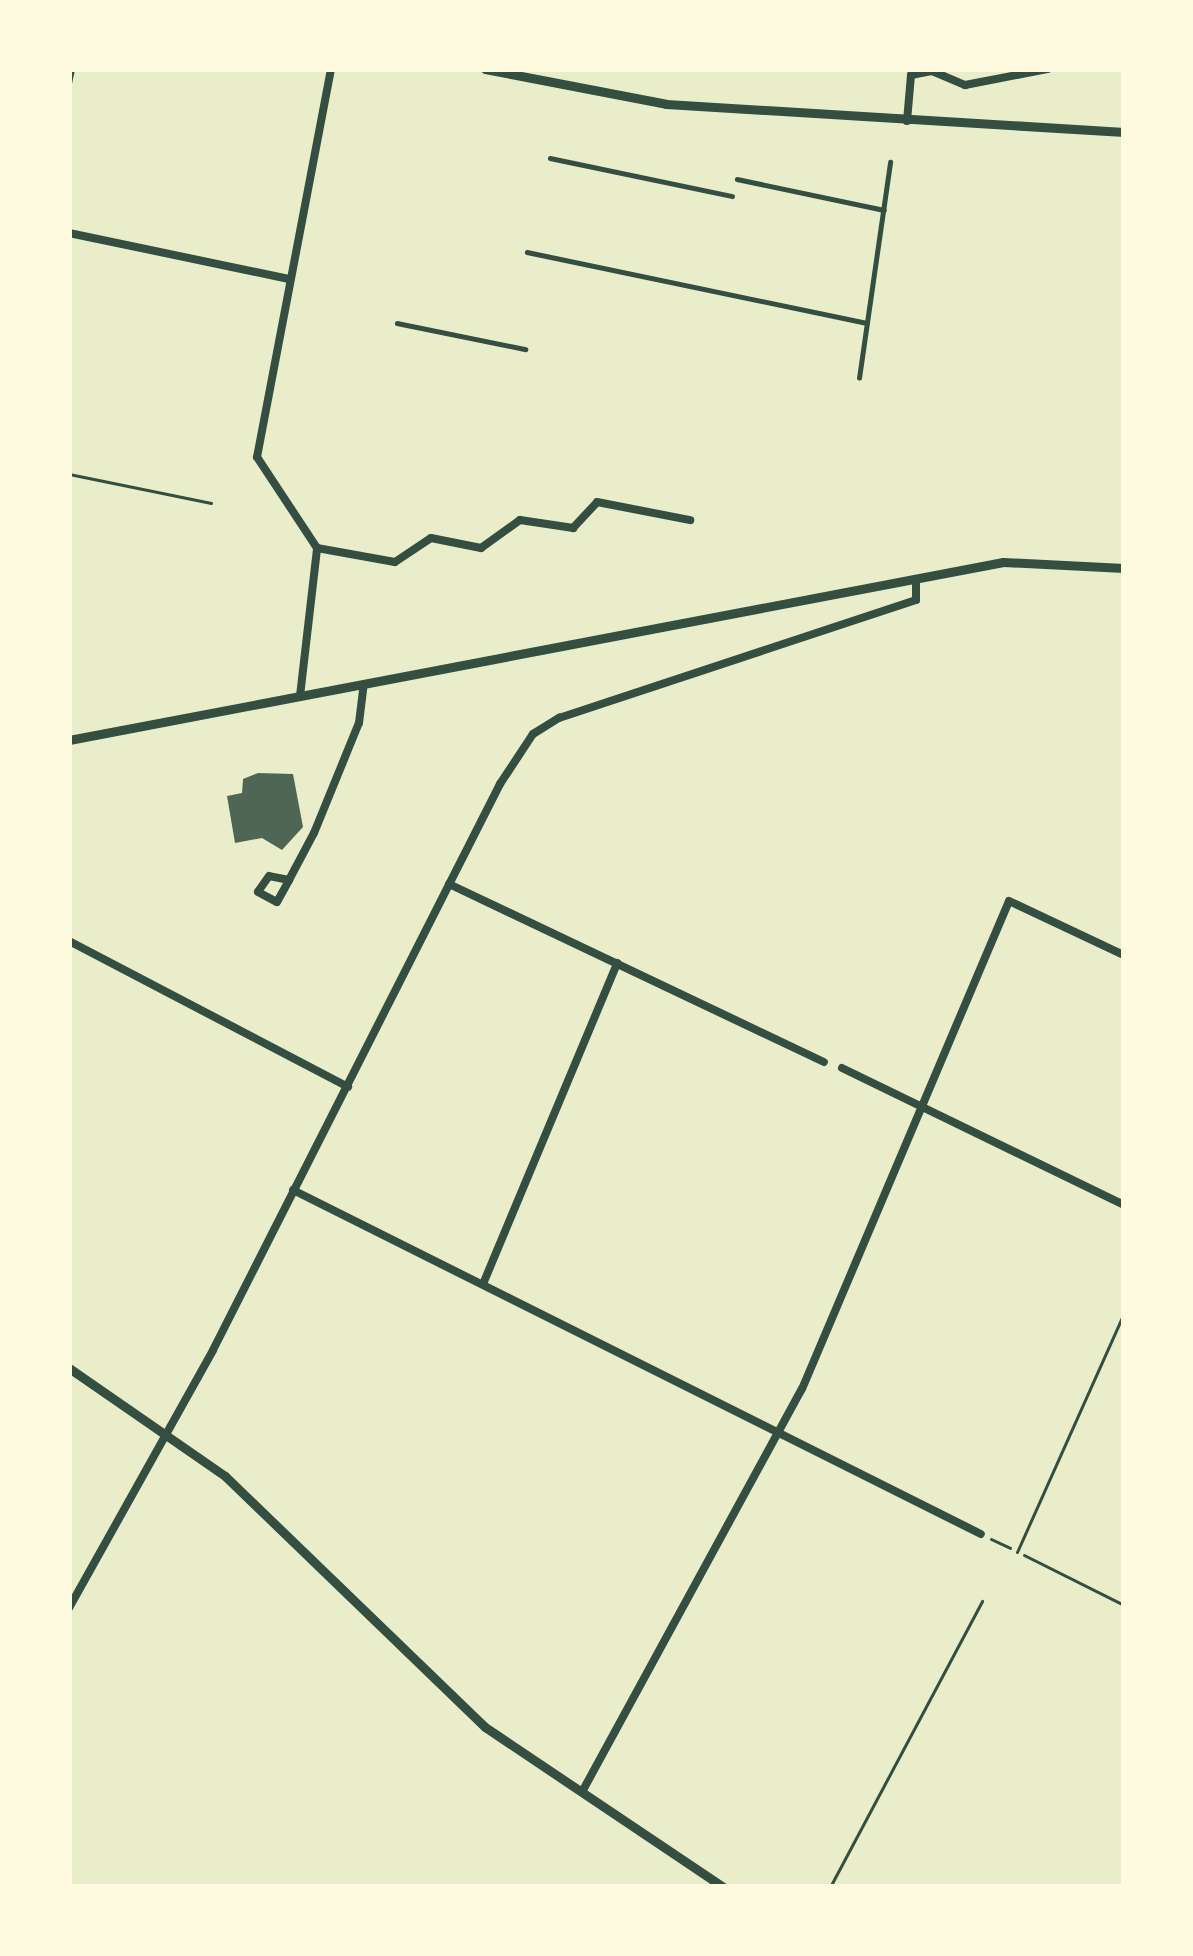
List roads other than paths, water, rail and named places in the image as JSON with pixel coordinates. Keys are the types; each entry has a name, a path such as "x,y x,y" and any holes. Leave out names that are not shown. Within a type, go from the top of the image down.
{"street":[{"path":"301,696 317,548 257,457 331,69"},
{"path":"485,69 652,103 1124,132"},
{"path":"907,121 911,75 932,71 964,85 1048,69"},
{"path":"550,158 732,196"},
{"path":"859,378 890,162"},
{"path":"736,179 884,209"},
{"path":"69,232 290,279"},
{"path":"527,252 867,323"},
{"path":"397,322 525,349"},
{"path":"317,548 395,562 431,538 481,548 520,520 573,528 597,502 690,520"},
{"path":"69,740 1030,560 1124,568"},
{"path":"69,1607 167,1432 348,1087 505,773 537,731 916,600 916,579"},
{"path":"289,880 342,774 367,699 364,684"},
{"path":"449,884 824,1062"},
{"path":"581,1794 777,1433 1009,901 1124,955"},
{"path":"69,941 348,1087"},
{"path":"483,1284 617,963"},
{"path":"842,1068 1124,1205"},
{"path":"293,1190 980,1534"},
{"path":"69,1368 167,1432 302,1547 482,1725 723,1887"}],"lane":[{"path":"69,88 73,69"},
{"path":"69,473 211,503"},
{"path":"1017,1552 1124,1312"},
{"path":"830,1887 982,1601"}]}
